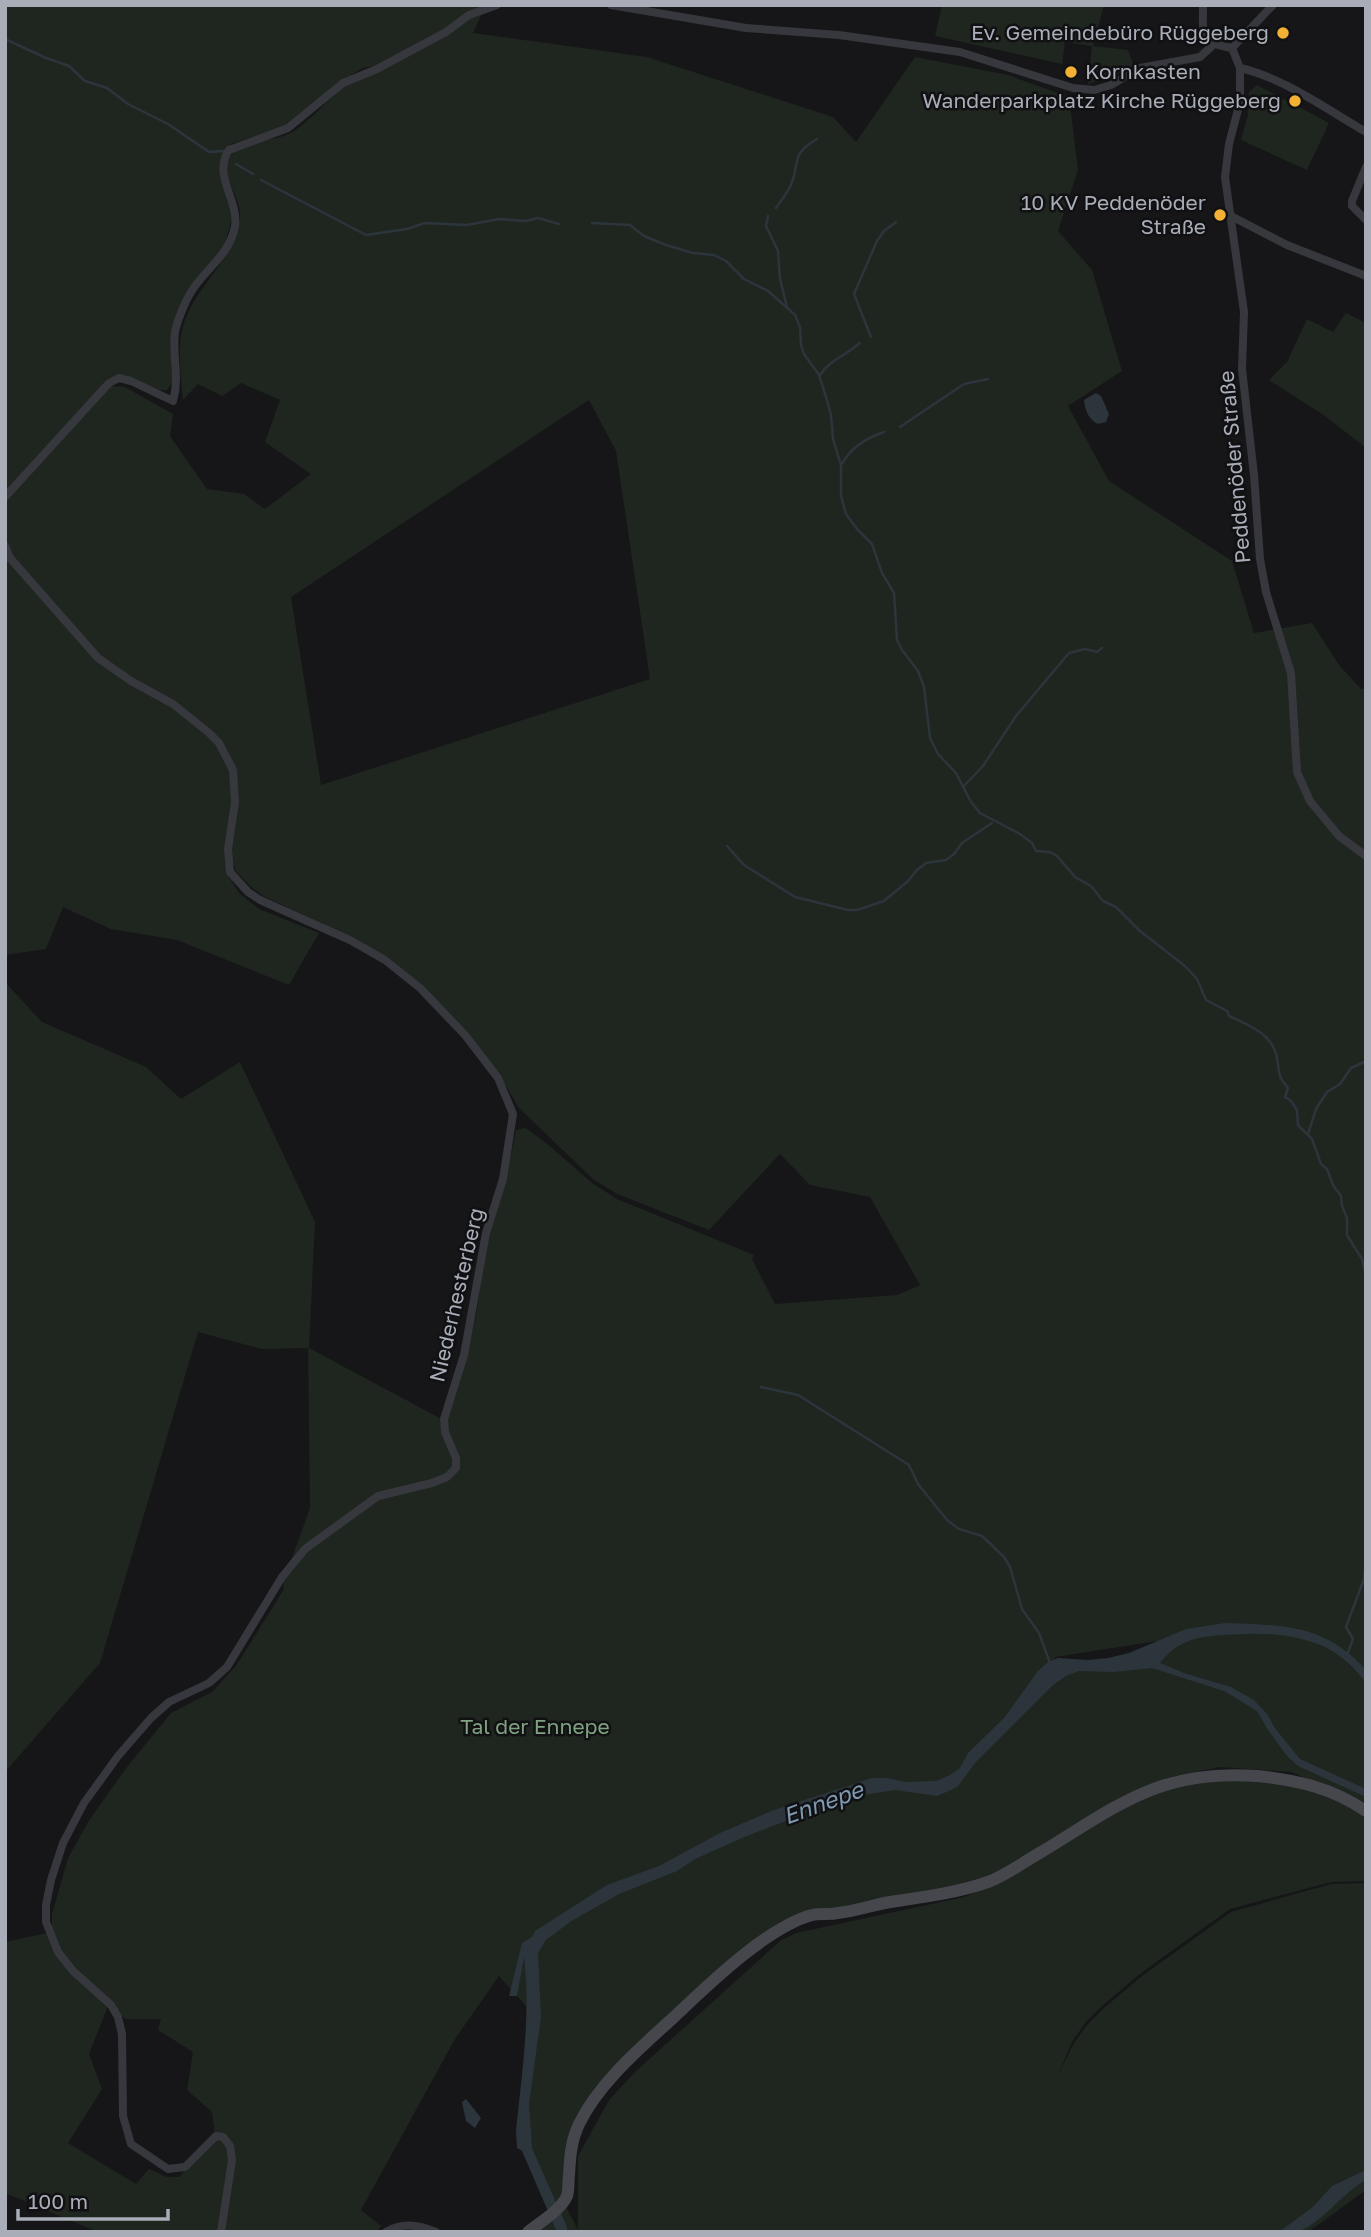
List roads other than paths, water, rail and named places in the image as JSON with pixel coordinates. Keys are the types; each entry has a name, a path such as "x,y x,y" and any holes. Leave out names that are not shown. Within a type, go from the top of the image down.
{"street":[{"path":"5,497 109,383 119,378 131,381 173,401 176,392 175,331 190,292 217,262 234,229 236,214 223,176 224,158 229,150 288,128 343,83 377,69 446,32 469,15 497,5"},
{"path":"611,5 746,28 839,35 960,52 1073,88 1094,90 1111,85 1140,68 1200,57 1213,45"},
{"path":"1203,5 1203,31 1213,45 1232,48 1273,5"},
{"name":"Peddenöder Straße","path":"1232,48 1240,68 1240,102 1229,144 1225,177 1244,312 1242,369 1260,559 1266,593 1291,673 1297,772 1310,801 1339,836 1366,856"},
{"path":"1240,68 1257,72 1278,82 1366,132"},
{"path":"1366,166 1352,201 1352,206 1366,220"},
{"path":"1231,216 1287,245 1366,276"},
{"name":"Niederhesterberg","path":"5,546 10,558 98,658 131,681 173,704 219,743 233,770 235,802 228,849 230,872 248,892 350,940 385,960 420,988 465,1035 498,1078 513,1114 503,1179 486,1233 464,1355 444,1419 445,1432 456,1458 456,1468 447,1477 432,1483 378,1496 305,1549 282,1577 227,1667 209,1683 169,1702 151,1718 118,1756 79,1813 63,1843 51,1881 46,1922 54,1944 73,1971 111,2005 118,2017 122,2034 122,2116 131,2144 168,2169 185,2167 216,2136 223,2137 230,2146 232,2160 221,2232"},
{"path":"528,2232 561,2204 568,2190 571,2145 593,2100 673,2018 764,1938 786,1926 813,1915 836,1914 889,1902 928,1898 990,1881 1121,1803 1151,1789 1185,1779 1216,1775 1248,1776 1313,1784 1366,1811"},
{"path":"386,2232 410,2225 436,2232"}],"water":[{"path":"1096,393 1101,396 1109,414 1106,422 1098,424 1088,415 1084,400"},
{"name":"Ennepe","path":"1225,1623 1284,1627 1318,1635 1351,1655 1366,1670 1366,1683 1344,1659 1323,1646 1298,1638 1263,1634 1198,1638 1178,1646 1160,1663 1231,1687 1254,1700 1300,1759 1366,1789 1366,1797 1298,1766 1287,1756 1257,1711 1224,1691 1152,1668 1114,1672 1079,1671 1053,1685 976,1762 958,1786 951,1790 937,1796 895,1790 844,1798 742,1838 695,1859 677,1871 619,1894 570,1922 546,1940 538,1953 541,2017 529,2104 532,2148 567,2227 567,2232 557,2232 522,2151 517,2148 516,2130 527,2000 524,1957 517,1996 509,1996 522,1943 532,1937 535,1931 607,1885 659,1866 720,1833 774,1810 872,1778 906,1782 936,1781 950,1775 960,1768 968,1753 1004,1718 1038,1671 1048,1662 1058,1658 1108,1658 1129,1653 1186,1629"},
{"path":"466,2099 481,2118 475,2128 466,2121 462,2102"},
{"path":"1366,2170 1366,2180 1318,2220 1300,2231 1279,2232 1313,2207 1332,2186"}],"waterway":[{"path":"5,39 69,66 85,81 107,88 128,104 168,124 209,152 224,151"},
{"path":"776,208 791,185 799,155 817,139"},
{"path":"236,164 253,174"},
{"path":"261,180 366,235 407,229 425,223 467,225 499,219 526,221 538,218 559,224"},
{"path":"768,216 766,226 778,251 780,279 787,307"},
{"path":"871,337 854,294 877,241 884,231 896,222"},
{"path":"592,223 630,225 644,236 666,245 693,253 714,255 726,261 744,279 768,291 795,315 800,327 804,354 819,375 831,415 833,439 841,465 841,496 846,514 872,544 882,573 894,593 897,640 918,671 924,687 930,738 938,754 956,773 980,813 1020,834 1032,843 1036,851 1050,852 1057,856 1075,877 1091,886 1103,901 1116,907 1140,931 1185,966 1197,979 1206,1000 1227,1011 1229,1016 1259,1031 1270,1043 1275,1050 1280,1077 1288,1088 1285,1097 1297,1110 1298,1125 1312,1139 1321,1164 1327,1169 1341,1196 1347,1218 1347,1235 1362,1259 1366,1275"},
{"path":"820,375 833,361 860,343"},
{"path":"900,427 964,384 988,379"},
{"path":"841,465 859,444 884,432"},
{"path":"963,787 983,766 1016,716 1069,653 1085,649 1097,652 1102,648"},
{"path":"727,846 744,865 795,897 857,910 884,901 926,863 946,860 962,843 992,823"},
{"path":"1308,1134 1316,1109 1327,1092 1340,1084 1351,1068 1366,1061"},
{"path":"761,1387 798,1395 909,1465 918,1484 947,1520 959,1529 982,1536 1004,1557 1010,1567 1022,1609 1039,1633 1050,1663"},
{"path":"1347,1655 1353,1639 1346,1627 1364,1579 1366,1560"}],"place":[{"name":"Ev. Gemeindebüro Rüggeberg","path":"1283,33"},
{"name":"Kornkasten","path":"1071,72"},
{"name":"Wanderparkplatz Kirche Rüggeberg","path":"1295,101"},
{"name":"10 KV Peddenöder Straße","path":"1220,215"}],"park label":[{"name":"Tal der Ennepe","path":"535,1727"}]}
